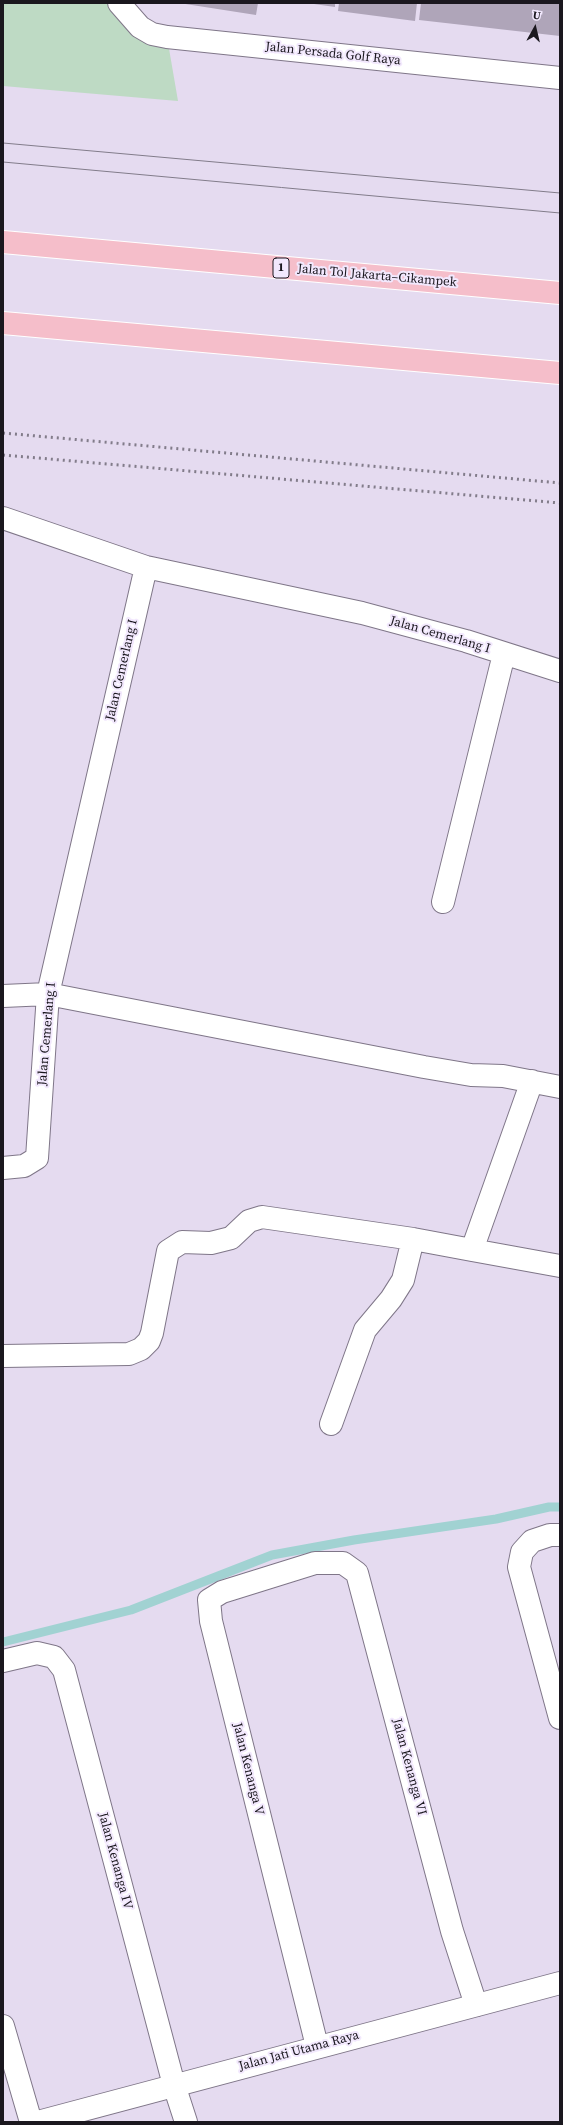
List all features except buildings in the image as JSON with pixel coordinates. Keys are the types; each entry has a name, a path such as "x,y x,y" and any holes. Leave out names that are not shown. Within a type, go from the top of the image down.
{"highway":[{"name":"Jalan Tol Jakarta–Cikampek","path":"3,242 560,293"},
{"path":"3,323 560,373"}],"street":[{"name":"Jalan Persada Golf Raya","path":"119,3 140,27 152,34 167,37 560,78"},
{"path":"3,518 146,567"},
{"name":"Jalan Cemerlang I","path":"3,1168 24,1166 36,1158 48,994 146,567 362,613 466,641 560,671"},
{"path":"443,902 504,654"},
{"path":"3,996 48,994 471,1075 503,1076 560,1087"},
{"path":"472,1250 532,1081"},
{"path":"3,1356 129,1354 140,1349 149,1341 152,1333 168,1251 182,1242 211,1243 231,1238 249,1221 262,1218 413,1239 560,1266"},
{"path":"331,1424 365,1330 391,1299 403,1280 413,1239"},
{"path":"560,1535 550,1535 532,1541 522,1552 518,1567 560,1718"},
{"name":"Jalan Kenanga VI","path":"315,1563 343,1562 357,1573 452,1931 476,2005"},
{"name":"Jalan Kenanga V","path":"315,1563 222,1592 209,1600 211,1621 317,2046"},
{"name":"Jalan Kenanga IV","path":"3,1661 37,1653 54,1657 64,1670 174,2085 186,2122"},
{"name":"Jalan Jati Utama Raya","path":"38,2122 317,2046 560,1983"},
{"path":"3,2026 31,2122"}],"green space":[{"path":"3,3 119,3 167,37 178,101 3,86"}],"waterway":[{"path":"3,1642 131,1610 272,1555 354,1540 496,1519 549,1507 560,1507"}],"tram line":[{"path":"3,143 560,193"},
{"path":"3,162 560,213"}],"railway":[{"path":"3,433 560,483"},
{"path":"3,455 560,503"}]}
